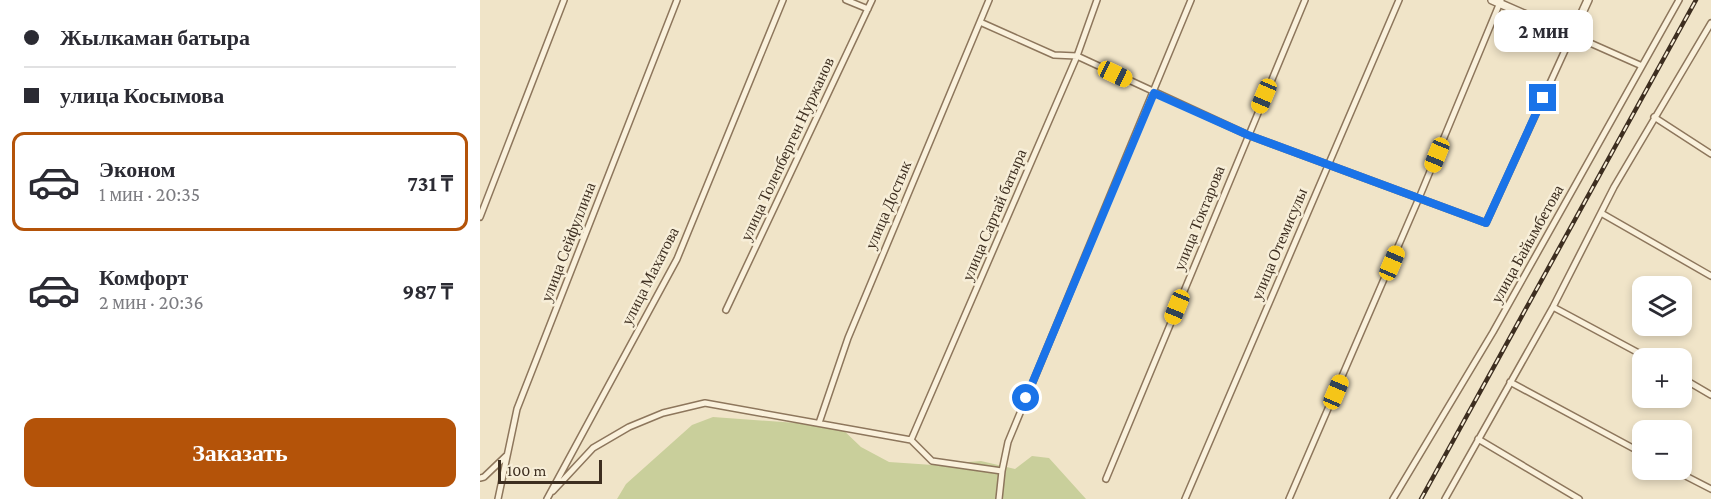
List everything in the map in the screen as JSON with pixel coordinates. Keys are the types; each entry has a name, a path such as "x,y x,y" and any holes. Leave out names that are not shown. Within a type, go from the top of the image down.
{"street":[{"path":"480,217 564,0"},
{"name":"улица Сейфуллина","path":"498,499 517,409 677,0"},
{"name":"улица Махатова","path":"553,491 677,259 783,0"},
{"path":"846,0 868,9"},
{"name":"улица Толепберген Нуржанов","path":"726,310 872,0"},
{"name":"улица Достык","path":"819,423 848,338 989,0"},
{"name":"улица Сартай батыра","path":"912,440 1077,56 1097,0"},
{"path":"999,499 1008,441 1191,0"},
{"name":"улица Токтарова","path":"1106,479 1305,0"},
{"name":"улица Отемисулы","path":"1185,499 1399,0"},
{"path":"1492,0 1642,66"},
{"path":"980,22 1054,55 1077,56 1248,135 1486,223 1588,0"},
{"name":"улица Байымбетова","path":"1393,499 1493,332 1679,0"},
{"path":"1290,499 1500,2"},
{"path":"1445,499 1552,308 1654,117 1711,23"},
{"path":"1654,117 1711,154"},
{"path":"1601,213 1711,276"},
{"path":"1552,308 1632,350"},
{"path":"1510,382 1632,448"},
{"path":"1692,384 1711,395"},
{"path":"547,499 593,448 663,413 705,403 912,440 932,461 1002,471"},
{"path":"1478,440 1579,499"},
{"path":"480,478 507,455"},
{"path":"1692,479 1711,489"}],"green space":[{"path":"713,417 839,426 861,447 889,462 933,465 981,461 1015,469 1032,456 1049,458 1086,499 617,499 626,484 692,425"}],"railway":[{"path":"1421,499 1696,0"}],"route":[{"path":"1026,398 1154,93 1248,135 1486,223 1543,98"}]}
